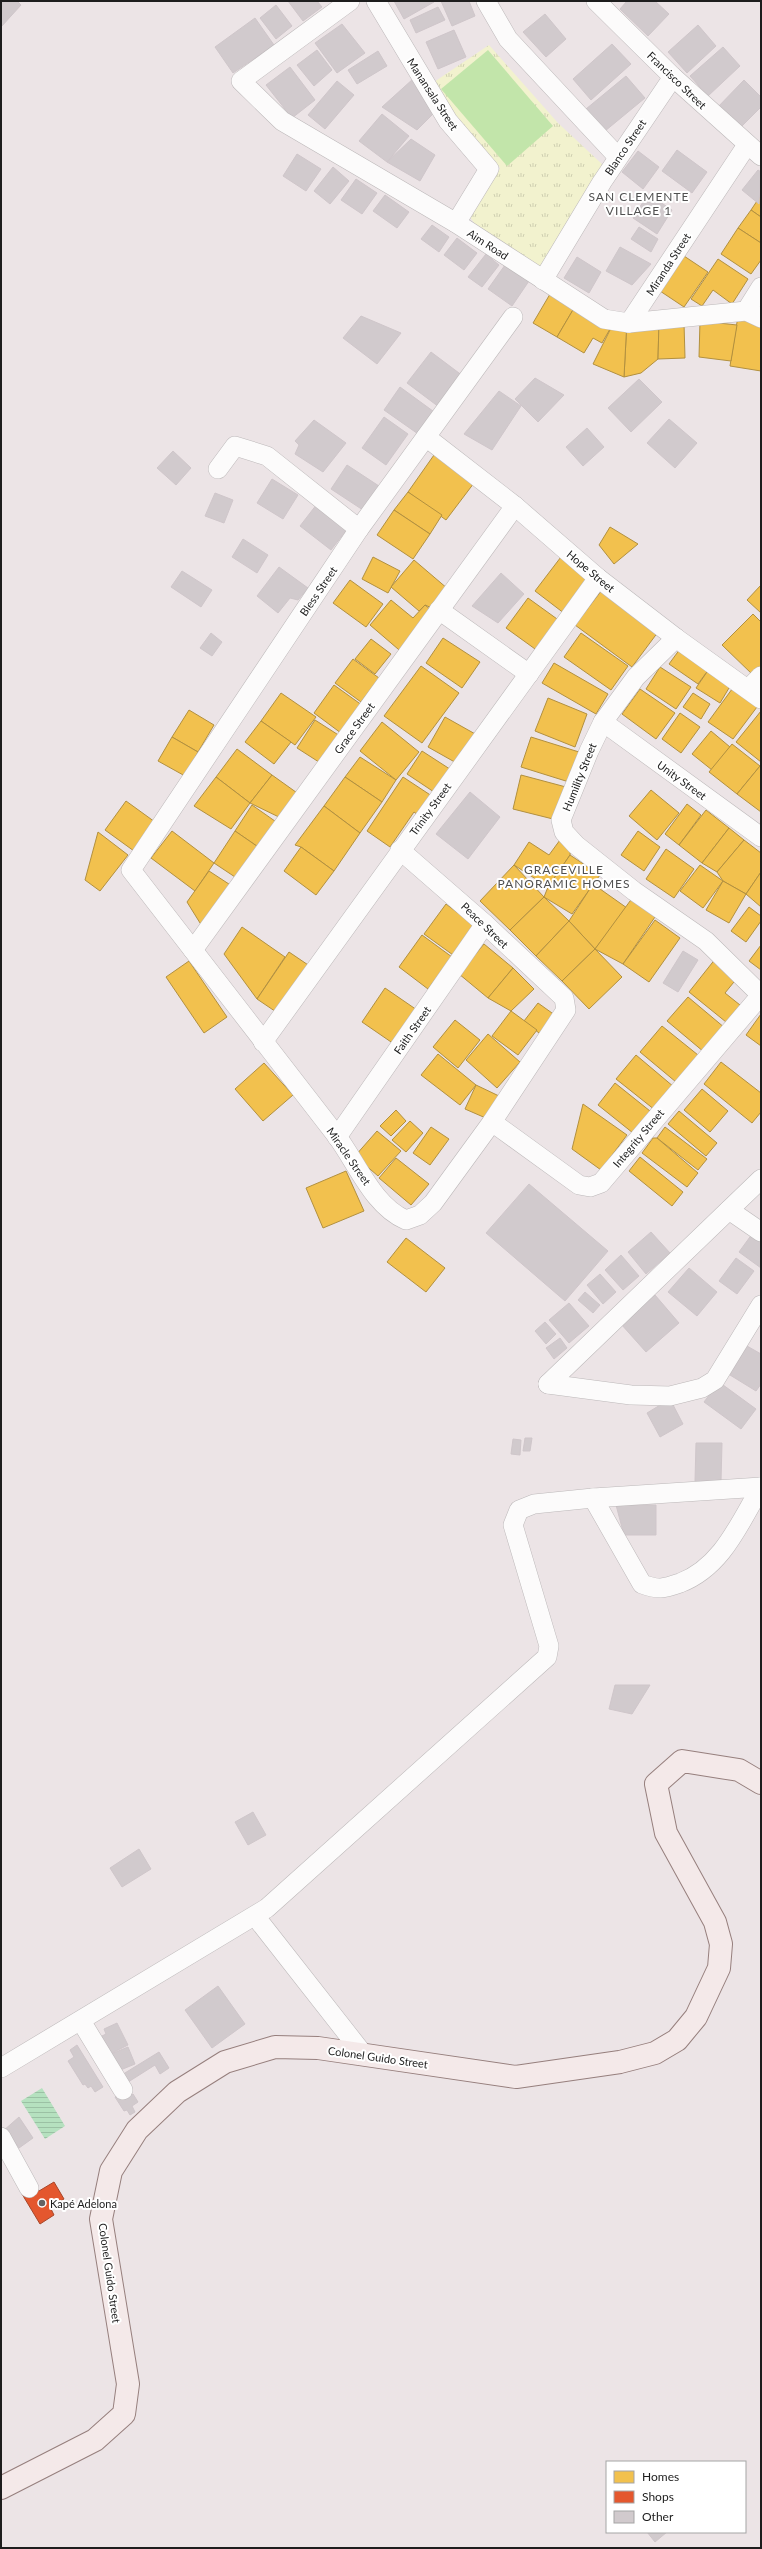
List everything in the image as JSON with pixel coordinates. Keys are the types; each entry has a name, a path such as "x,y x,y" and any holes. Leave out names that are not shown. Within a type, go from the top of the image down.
{"street":[{"name":"Aim Road","path":"350,1 241,81 282,121 456,223 604,319 629,323 753,314"},
{"name":"Manansala Street","path":"376,1 448,121 490,169 456,223"},
{"path":"486,1 508,39 618,157"},
{"name":"Francisco Street","path":"596,1 673,77 754,150"},
{"name":"Blanco Street","path":"543,280 618,157 673,77"},
{"name":"Miranda Street","path":"629,323 754,150"},
{"path":"753,314 761,287"},
{"name":"Bless Street","path":"131,870 359,530 513,317"},
{"name":"Hope Street","path":"426,437 515,506 598,578 676,638 757,688"},
{"path":"218,469 235,446 267,456 359,530"},
{"name":"Grace Street","path":"193,950 515,506"},
{"name":"Trinity Street","path":"263,1042 400,850 598,578"},
{"path":"439,610 529,674"},
{"name":"Humility Street","path":"676,638 636,678 603,722 589,751 562,820 564,832 576,845 634,891 706,941 761,995"},
{"name":"Unity Street","path":"603,722 761,837"},
{"name":"Peace Street","path":"400,850 485,924 564,998 566,1005"},
{"name":"Miracle Street","path":"131,870 337,1137 383,1204 393,1214 406,1220 420,1215 433,1203 492,1122 566,1010 566,1005"},
{"name":"Faith Street","path":"337,1137 485,924"},
{"name":"Integrity Street","path":"492,1122 579,1185 590,1187 600,1183 761,995"},
{"path":"761,1179 548,1384 631,1395 670,1396 702,1388 715,1380 761,1305"},
{"path":"729,1210 761,1232"},
{"path":"593,1498 642,1584 656,1589 694,1577 712,1564 726,1546 761,1487"},
{"path":"1,2068 256,1916 342,1843 547,1657 549,1646 513,1525 519,1510 534,1504 593,1498 761,1487"},
{"name":"Colonel Guido Street","path":"1,2488 95,2440 124,2414 128,2384 101,2219 111,2171 137,2130 177,2092 225,2062 276,2047 318,2048 516,2077 620,2062 655,2053 677,2040 696,2018 719,1968 721,1944 715,1922 666,1833 656,1784 682,1761 739,1770 761,1783"},
{"path":"256,1916 364,2055"},
{"path":"81,2021 123,2090"},
{"path":"1,2137 29,2188"}],"green space":[{"path":"489,45 558,123 603,165 544,269 476,226 470,217 500,168 454,117 431,84"}],"shaded area":[{"path":"488,50 553,126 507,166 441,89"},
{"path":"42,2088 65,2126 45,2139 21,2101"}],"building: Homes":[{"path":"761,195 761,217 751,210"},
{"path":"751,210 761,217 761,243 738,228"},
{"path":"738,228 761,243 761,260 751,274 721,254"},
{"path":"684,256 708,272 684,307 660,291"},
{"path":"718,259 748,279 732,304 713,290 702,306 691,299"},
{"path":"553,289 577,303 557,337 533,323"},
{"path":"577,303 614,322 602,343 593,338 584,353 557,337"},
{"path":"738,316 761,321 761,371 730,366"},
{"path":"627,320 659,322 658,359 641,373 624,377"},
{"path":"627,320 624,377 593,364 614,322"},
{"path":"700,321 737,325 731,361 699,357"},
{"path":"659,322 684,323 685,358 658,359"},
{"path":"434,455 474,483 446,520 408,492"},
{"path":"408,492 442,515 430,534 394,510"},
{"path":"394,510 430,534 413,559 377,535"},
{"path":"610,527 638,544 614,564 599,545"},
{"path":"564,553 598,579 569,617 535,591"},
{"path":"373,557 400,571 388,593 362,579"},
{"path":"414,560 448,589 432,608 425,605 419,611 391,587"},
{"path":"350,580 383,604 366,627 333,603"},
{"path":"761,585 761,613 747,600"},
{"path":"605,586 661,628 632,667 575,625"},
{"path":"528,598 564,624 542,654 506,628"},
{"path":"391,600 413,618 425,605 438,616 405,655 370,625"},
{"path":"753,614 761,622 761,666 753,675 722,645"},
{"path":"581,633 628,666 611,690 564,657"},
{"path":"443,638 480,662 462,688 426,663"},
{"path":"371,639 391,654 375,674 355,659"},
{"path":"680,649 709,669 698,684 669,664"},
{"path":"353,659 379,678 361,702 335,683"},
{"path":"554,663 608,694 596,714 542,683"},
{"path":"421,666 459,693 422,743 384,716"},
{"path":"660,667 691,687 676,709 646,689"},
{"path":"709,669 732,683 720,703 696,688"},
{"path":"334,685 366,708 345,736 314,713"},
{"path":"735,685 760,703 733,739 708,722"},
{"path":"640,689 675,713 656,739 622,714"},
{"path":"281,693 316,717 295,745 261,721"},
{"path":"693,693 710,704 701,719 683,707"},
{"path":"548,698 587,714 575,747 535,731"},
{"path":"189,710 214,725 198,752 172,737"},
{"path":"761,711 761,762 736,742"},
{"path":"680,713 700,727 681,753 662,739"},
{"path":"445,717 477,735 460,765 428,747"},
{"path":"315,720 340,736 322,764 297,748"},
{"path":"261,721 291,742 274,764 245,742"},
{"path":"382,722 419,752 396,780 360,751"},
{"path":"711,731 730,747 712,770 692,754"},
{"path":"172,737 198,752 185,776 158,761"},
{"path":"531,737 579,752 569,782 521,767"},
{"path":"732,744 760,766 737,794 709,772"},
{"path":"237,749 272,775 250,803 216,777"},
{"path":"422,751 456,773 440,796 407,774"},
{"path":"360,757 396,780 382,802 345,777"},
{"path":"761,766 761,812 737,794"},
{"path":"272,775 300,795 283,819 250,803"},
{"path":"521,775 566,787 557,820 513,809"},
{"path":"216,777 250,803 231,829 194,806"},
{"path":"345,777 382,802 360,833 324,806"},
{"path":"403,777 441,802 427,822 414,812 390,847 367,831"},
{"path":"651,790 679,813 657,840 629,816"},
{"path":"126,801 155,822 134,851 105,830"},
{"path":"687,804 701,815 679,845 665,834"},
{"path":"252,805 282,826 264,851 235,831"},
{"path":"324,806 360,833 334,871 301,847 295,845"},
{"path":"706,810 729,828 702,863 679,845"},
{"path":"729,828 744,840 717,872 702,863"},
{"path":"172,831 214,863 195,891 151,858"},
{"path":"235,831 264,851 247,885 214,863"},
{"path":"638,831 660,847 644,871 621,855"},
{"path":"98,832 128,855 100,891 85,880"},
{"path":"560,840 571,844 570,855 548,887 514,865 529,842 549,855"},
{"path":"744,840 761,853 761,872 746,894 723,881 717,872"},
{"path":"301,847 334,871 316,895 284,871"},
{"path":"666,849 694,869 674,898 646,879"},
{"path":"570,855 600,875 572,914 544,897 548,887"},
{"path":"514,865 544,897 510,930 480,901"},
{"path":"700,865 723,881 703,908 680,891"},
{"path":"209,871 235,888 205,931 187,902"},
{"path":"761,872 761,907 746,894"},
{"path":"723,881 746,894 729,923 706,910"},
{"path":"593,884 627,908 595,949 569,921"},
{"path":"544,897 569,921 536,956 510,930"},
{"path":"633,897 657,914 623,964 595,949"},
{"path":"446,904 482,931 453,955 424,934"},
{"path":"749,907 761,916 761,921 746,942 731,931"},
{"path":"655,920 680,938 649,982 623,964"},
{"path":"569,921 595,949 562,981 536,956"},
{"path":"242,927 285,957 257,999 224,954"},
{"path":"422,935 452,957 428,989 399,967"},
{"path":"484,944 513,968 488,998 459,974"},
{"path":"761,945 761,970 749,961"},
{"path":"595,949 622,977 589,1009 562,981"},
{"path":"289,952 320,973 288,1020 257,999"},
{"path":"716,958 738,977 725,993 740,1005 726,1022 689,992"},
{"path":"189,961 227,1017 204,1033 166,977"},
{"path":"513,968 534,989 511,1011 488,998"},
{"path":"385,988 417,1010 394,1044 362,1022"},
{"path":"688,997 725,1028 704,1052 667,1021"},
{"path":"538,1003 559,1018 544,1037 524,1021"},
{"path":"511,1011 537,1030 518,1055 492,1036"},
{"path":"761,1014 761,1046 746,1035"},
{"path":"455,1020 480,1040 458,1068 433,1047"},
{"path":"662,1026 698,1055 676,1082 640,1052"},
{"path":"488,1034 520,1062 497,1088 466,1060"},
{"path":"438,1054 476,1085 460,1105 421,1075"},
{"path":"636,1055 674,1087 655,1110 616,1079"},
{"path":"721,1062 761,1093 761,1112 752,1123 704,1084"},
{"path":"264,1063 293,1095 263,1121 235,1089"},
{"path":"615,1083 650,1111 633,1133 598,1105"},
{"path":"476,1085 499,1096 488,1119 465,1109"},
{"path":"702,1089 728,1111 710,1132 684,1110"},
{"path":"583,1104 627,1135 601,1170 572,1149"},
{"path":"396,1110 406,1121 391,1136 380,1126"},
{"path":"679,1111 717,1143 706,1156 668,1124"},
{"path":"410,1121 423,1133 406,1152 392,1140"},
{"path":"431,1127 449,1139 430,1165 413,1153"},
{"path":"665,1127 707,1159 698,1170 657,1138"},
{"path":"377,1131 401,1151 378,1176 355,1156"},
{"path":"653,1138 657,1138 698,1173 687,1187 642,1153"},
{"path":"640,1157 683,1192 672,1206 629,1171"},
{"path":"396,1158 429,1184 411,1205 379,1178"},
{"path":"346,1171 364,1211 323,1228 306,1188"},
{"path":"406,1238 445,1268 426,1292 387,1262"}],"building: Shops":[{"name":"Kapé Adelona","path":"54,2182 64,2199 50,2207 54,2215 40,2224 22,2194 36,2186 39,2191"}],"building: Other":[{"path":"1,1 17,1 21,5 1,27"},
{"path":"288,1 317,1 322,7 303,21"},
{"path":"394,1 433,1 434,2 404,19"},
{"path":"441,1 469,1 475,16 452,26"},
{"path":"627,1 655,1 669,14 648,36 620,9"},
{"path":"276,5 292,26 276,39 260,18"},
{"path":"438,7 445,20 416,33 410,20"},
{"path":"545,14 566,39 546,57 523,32"},
{"path":"255,18 274,45 233,73 215,47"},
{"path":"342,24 365,53 337,73 315,43"},
{"path":"698,25 716,46 687,73 668,52"},
{"path":"454,30 466,57 438,69 426,42"},
{"path":"612,44 631,64 591,100 573,79"},
{"path":"723,47 740,66 708,96 690,76"},
{"path":"317,50 332,70 314,86 297,65"},
{"path":"378,51 387,66 357,84 348,70"},
{"path":"290,67 315,100 292,118 266,85"},
{"path":"626,76 645,98 605,131 586,109"},
{"path":"413,79 438,109 417,130 382,107"},
{"path":"744,80 761,97 761,107 738,130 716,109"},
{"path":"337,81 354,95 325,129 308,115"},
{"path":"382,114 409,136 387,162 359,141"},
{"path":"411,139 435,155 420,181 387,162"},
{"path":"677,150 707,172 692,193 662,171"},
{"path":"638,151 659,167 643,189 622,172"},
{"path":"297,154 321,169 306,191 283,176"},
{"path":"333,167 349,181 330,204 314,191"},
{"path":"758,170 761,172 759,204 742,190"},
{"path":"356,179 377,193 362,214 341,200"},
{"path":"648,194 672,210 657,234 633,218"},
{"path":"385,195 409,212 397,228 373,211"},
{"path":"432,225 449,237 439,252 421,239"},
{"path":"639,227 658,239 651,252 631,239"},
{"path":"457,238 477,253 464,270 444,255"},
{"path":"620,247 651,264 632,285 606,271"},
{"path":"486,254 499,265 482,287 468,277"},
{"path":"577,257 601,272 589,293 564,278"},
{"path":"505,265 529,281 512,306 488,289"},
{"path":"361,316 401,333 377,364 343,338"},
{"path":"431,352 463,376 439,407 407,383"},
{"path":"535,378 564,395 538,422 515,399"},
{"path":"639,379 662,402 631,432 608,408"},
{"path":"400,387 437,414 421,436 384,410"},
{"path":"499,391 521,406 492,450 464,434"},
{"path":"384,417 408,434 386,465 362,448"},
{"path":"669,419 697,443 675,468 647,443"},
{"path":"314,420 346,443 323,472 295,454 299,445 295,441"},
{"path":"587,428 604,447 583,466 566,447"},
{"path":"173,451 191,468 176,485 157,468"},
{"path":"347,465 382,488 366,512 331,489"},
{"path":"272,479 298,495 283,519 257,503"},
{"path":"215,493 233,500 224,523 205,516"},
{"path":"317,504 348,528 331,550 300,526"},
{"path":"243,539 268,555 257,573 232,557"},
{"path":"279,567 308,588 298,600 290,598 278,613 257,596"},
{"path":"182,571 212,590 201,607 171,587"},
{"path":"501,573 524,594 498,623 472,606"},
{"path":"211,633 222,642 212,656 200,648"},
{"path":"470,792 500,817 468,859 436,834"},
{"path":"683,951 698,960 678,992 663,983"},
{"path":"529,1184 608,1251 565,1301 486,1233"},
{"path":"755,1230 761,1234 761,1268 739,1252"},
{"path":"651,1232 670,1253 646,1274 628,1252"},
{"path":"621,1255 639,1276 623,1290 605,1270"},
{"path":"736,1258 754,1271 737,1294 719,1281"},
{"path":"689,1268 717,1292 697,1316 668,1292"},
{"path":"600,1274 616,1292 603,1304 587,1285"},
{"path":"585,1292 600,1305 593,1313 578,1300"},
{"path":"655,1295 679,1323 646,1352 621,1324"},
{"path":"569,1303 589,1326 569,1343 549,1320"},
{"path":"545,1322 556,1334 546,1344 535,1331"},
{"path":"560,1338 567,1348 554,1359 546,1348"},
{"path":"747,1346 761,1354 761,1384 756,1391 730,1375"},
{"path":"719,1382 756,1409 741,1429 704,1402"},
{"path":"670,1399 683,1424 660,1437 647,1413"},
{"path":"525,1438 532,1438 530,1451 523,1451"},
{"path":"513,1439 521,1440 520,1455 511,1454"},
{"path":"696,1443 722,1443 721,1481 695,1481"},
{"path":"616,1505 656,1505 656,1535 624,1535"},
{"path":"615,1685 650,1685 632,1714 609,1709"},
{"path":"253,1812 266,1835 248,1845 235,1822"},
{"path":"139,1849 151,1869 122,1887 110,1868"},
{"path":"218,1986 245,2024 212,2048 185,2010"},
{"path":"117,2023 128,2045 106,2056 98,2038 106,2034 104,2029"},
{"path":"77,2045 103,2087 95,2092 91,2086 88,2088 85,2084 83,2085 68,2061 74,2057 70,2050"},
{"path":"128,2047 135,2064 118,2071 111,2054"},
{"path":"159,2052 169,2068 160,2074 155,2065 125,2084 120,2076"},
{"path":"124,2091 130,2095 133,2094 138,2102 132,2106 135,2112 130,2115 127,2110 124,2111 115,2097"},
{"path":"19,2117 33,2138 19,2148 15,2142 11,2145 3,2131"},
{"path":"648,2533 666,2533 655,2542"}],"place":[{"name":"Kapé Adelona","path":"42,2203"}],"district":[{"name":"SAN CLEMENTE VILLAGE 1","path":"639,203"},
{"name":"GRACEVILLE PANORAMIC HOMES","path":"564,876"}]}
